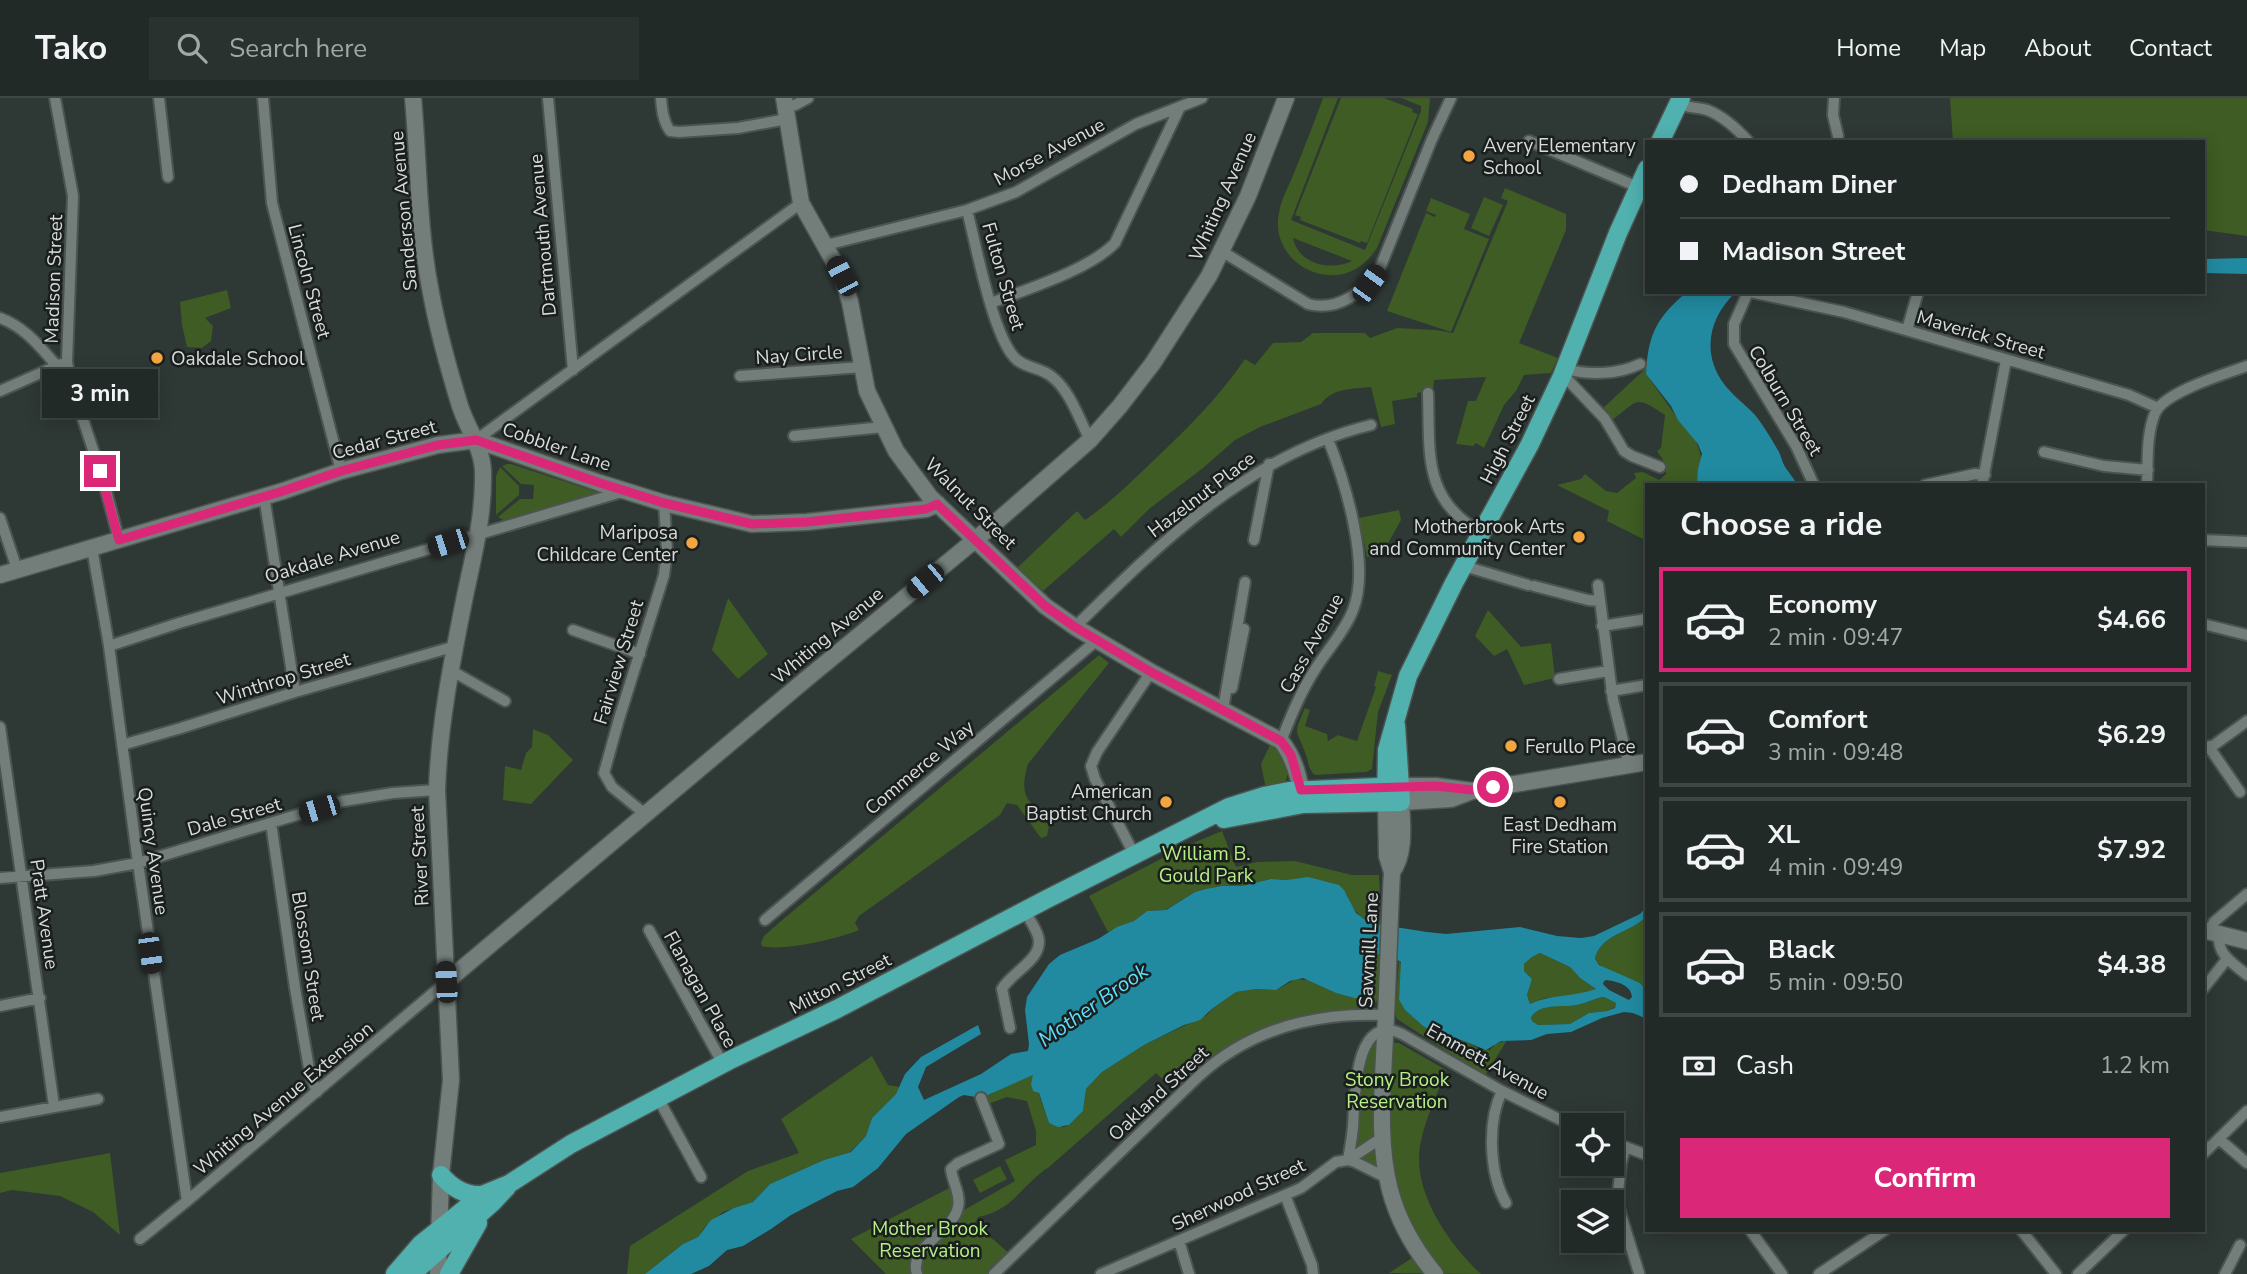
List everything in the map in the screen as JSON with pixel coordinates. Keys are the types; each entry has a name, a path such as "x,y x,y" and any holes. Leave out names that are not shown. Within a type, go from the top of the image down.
{"main road":[{"path":"1661,140 1680,101"},
{"name":"High Street","path":"1393,794 1396,722 1404,687 1464,566 1530,444 1563,373 1645,173"},
{"name":"Milton Street","path":"395,1274 439,1228 571,1144 1229,807 1277,793 1302,797 1393,794"},
{"path":"441,1175 450,1185 463,1192 487,1199 449,1274"},
{"name":"Milton Street","path":"412,1274 487,1199"}],"street":[{"name":"Madison Street","path":"55,98 73,197 69,341 62,364 71,383 104,483 119,540"},
{"path":"159,98 167,177"},
{"name":"Lincoln Street","path":"263,98 272,203 341,471"},
{"name":"Sanderson Avenue","path":"413,98 424,248 431,293 461,409 476,440"},
{"name":"Dartmouth Avenue","path":"548,98 573,370"},
{"path":"661,98 663,118 667,126 670,131 679,132 738,128 808,98"},
{"name":"Morse Avenue","path":"826,245 967,210 1016,192 1136,124 1202,98"},
{"name":"Whiting Avenue","path":"446,982 1090,440 1153,363 1199,293 1223,251 1252,187 1286,98"},
{"path":"1223,251 1301,301 1315,306 1333,305 1352,297 1369,284 1380,268 1451,98"},
{"path":"1834,98 1833,115 1838,136"},
{"path":"1680,101 1690,108 1712,112 1732,125 1747,140"},
{"name":"Walnut Street","path":"785,108 801,203 842,276 850,302 867,391 883,427 913,477 937,504 1034,595 1075,627 1151,672 1281,741"},
{"path":"991,303 1091,262 1106,253 1115,243 1179,109"},
{"path":"1529,141 1638,187"},
{"path":"476,440 801,203"},
{"name":"Fulton Street","path":"967,210 991,303 1006,346 1020,363 1050,374 1067,394 1090,440"},
{"name":"Colburn Street","path":"1748,294 1734,324 1734,344 1796,446 1813,483"},
{"name":"Maverick Street","path":"1758,294 1844,312 2129,395 2158,408"},
{"path":"1907,330 1917,294"},
{"path":"0,318 13,323 62,364 0,391"},
{"path":"1933,483 1965,475 1984,480 2006,359"},
{"path":"1563,373 1616,372 1640,365"},
{"path":"2147,483 2152,424 2158,408 2171,397 2247,366"},
{"name":"Nay Circle","path":"740,376 862,367"},
{"path":"1563,373 1602,415 1623,451 1660,467"},
{"path":"1428,393 1431,462 1438,489 1452,511 1482,533"},
{"name":"Hazelnut Place","path":"1075,627 1151,552 1229,491 1269,464 1328,439 1371,425"},
{"path":"794,436 883,427"},
{"name":"Cass Avenue","path":"1281,741 1309,679 1350,617 1359,589 1360,567 1348,503 1328,439"},
{"name":"Cedar Street","path":"0,575 341,471 438,445 476,440"},
{"name":"Cobbler Lane","path":"476,440 625,491"},
{"name":"River Street","path":"438,1274 441,1175 451,1080 437,790 440,727 480,533 483,469 476,440"},
{"path":"2044,452 2111,467 2148,470"},
{"path":"1254,540 1269,464"},
{"path":"625,491 752,524 807,522 926,509 937,504"},
{"name":"Oakdale Avenue","path":"109,646 178,623 625,491"},
{"path":"264,496 295,691"},
{"name":"Fairview Street","path":"645,814 612,787 604,773 618,719 666,568 664,503"},
{"path":"0,518 17,569"},
{"path":"2205,540 2247,542"},
{"name":"Quincy Avenue","path":"92,548 109,646 187,1201"},
{"path":"1464,566 1599,601"},
{"path":"1225,710 1245,582"},
{"path":"1598,585 1611,691 1629,765"},
{"path":"1602,626 1645,620"},
{"path":"2205,624 2247,635"},
{"path":"573,629 640,654"},
{"path":"1225,710 1244,629"},
{"name":"Commerce Way","path":"765,920 1096,640"},
{"name":"Winthrop Street","path":"122,745 295,691 456,646"},
{"path":"452,671 505,701"},
{"path":"1559,679 1608,671"},
{"path":"1134,854 1095,779 1091,766 1097,752 1151,672"},
{"path":"1611,691 1645,685"},
{"path":"2240,792 2206,748 2247,720"},
{"name":"Pratt Avenue","path":"0,727 54,1107"},
{"path":"1281,741 1291,755 1302,797"},
{"path":"1393,794 1436,786 1472,790 1645,762"},
{"name":"Dale Street","path":"0,878 94,871 138,863 238,831 343,802 393,793 437,790"},
{"name":"Sawmill Lane","path":"1393,794 1387,856 1392,872 1383,1137 1387,1178 1394,1204 1434,1274"},
{"name":"Blossom Street","path":"271,823 295,988 310,1074 317,1092"},
{"path":"2210,932 2214,922 2247,894"},
{"path":"1010,1028 1002,989 1034,956 1039,944 1039,938 1025,911"},
{"name":"Flanagan Place","path":"649,930 723,1064"},
{"path":"2210,932 2247,941"},
{"path":"2210,932 2220,950 2247,975"},
{"path":"2205,986 2227,958"},
{"name":"Whiting Avenue Extension","path":"140,1238 446,982"},
{"path":"0,1006 40,998"},
{"name":"Oakland Street","path":"994,1274 1200,1075 1232,1050 1258,1036 1296,1022 1350,1014 1386,1022"},
{"path":"1386,1022 1372,1036 1357,1068 1348,1160 1387,1178"},
{"name":"Emmett Avenue","path":"1386,1022 1402,1034 1502,1091 1561,1120"},
{"path":"1502,1091 1496,1106 1492,1153 1499,1188 1506,1203"},
{"path":"659,1098 701,1177"},
{"path":"918,1274 915,1268 917,1258 952,1221 958,1208 958,1194 951,1168 999,1144 981,1098"},
{"path":"0,1117 97,1099"},
{"path":"2205,1152 2247,1111"},
{"name":"Sherwood Street","path":"1101,1274 1285,1195 1309,1183 1336,1162 1348,1160 1383,1137"},
{"path":"2219,1139 2247,1163"},
{"path":"1639,1273 1617,1202 1625,1148 1645,1154"},
{"path":"1285,1195 1313,1274"},
{"path":"1751,1232 1782,1274"},
{"path":"1819,1274 1882,1232"},
{"path":"2023,1232 2056,1274"},
{"path":"2078,1274 2122,1232"},
{"path":"1179,1241 1189,1274"},
{"path":"2225,1274 2240,1244"}],"green space":[{"path":"1323,98 1338,98 1291,220 1365,250 1421,111 1421,106 1401,98 1430,98 1428,122 1377,248 1368,260 1356,269 1336,275 1317,273 1297,263 1283,246 1278,225 1281,203","holes":["1293,238 1352,261 1334,266 1316,263 1301,254"]},
{"path":"1341,98 1384,98 1413,109 1412,112 1418,114 1367,243 1360,243 1300,220 1301,217 1295,215"},
{"path":"1950,98 2247,98 2247,236 2205,230 2205,140 1953,140"},
{"path":"1505,188 1566,214 1566,230 1519,343 1558,358 1551,373 1524,375 1516,391 1504,405 1484,448 1476,443 1473,446 1456,444 1468,401 1476,401 1486,377 1434,380 1433,390 1417,393 1417,397 1392,401 1395,424 1381,427 1371,387 1343,390 1331,395 1321,404 1260,427 1235,440 1149,509 1121,537 1114,529 1043,591 1017,568 1077,511 1085,520 1112,499 1191,424 1245,359 1255,365 1273,343 1301,342 1313,333 1365,333 1370,338 1397,328 1453,333 1508,201 1501,198"},
{"path":"1484,197 1503,205 1489,236 1471,228"},
{"path":"1431,198 1470,214 1464,229 1489,239 1451,332 1387,311 1426,213 1435,217 1436,215 1426,211"},
{"path":"227,290 231,308 205,318 213,326 211,341 202,348 187,347 180,302"},
{"path":"1644,365 1647,365 1646,374 1676,416 1695,437 1702,460 1699,483 1645,483 1645,540 1607,521 1609,511 1557,485 1581,479 1585,474 1606,491 1617,493 1636,478 1634,473 1643,472 1659,480 1666,474 1665,463 1657,451 1661,448 1665,415 1647,404 1637,402 1611,421 1602,409 1644,370"},
{"path":"507,464 600,493 503,520 498,517 520,499 533,499 534,485 521,484 502,466"},
{"path":"500,467 519,486 519,495 496,515 496,476"},
{"path":"1399,510 1401,520 1382,554 1367,557 1359,518"},
{"path":"728,598 768,654 738,679 712,650"},
{"path":"1488,610 1521,647 1551,643 1555,678 1524,685 1507,649 1494,656 1475,636"},
{"path":"1099,655 1109,663 1028,764 1025,793 1049,826 1047,836 1041,838 1017,805 1007,803 1000,815 859,916 855,923 859,930 797,946 762,946 764,936 781,921"},
{"path":"1378,671 1392,675 1378,712 1372,769 1366,772 1315,775 1297,733 1305,708 1310,710 1305,726 1327,734 1328,741 1338,735 1357,741 1376,687 1374,686"},
{"path":"533,729 548,735 573,760 531,804 503,800 505,766 521,770 526,753 532,747"},
{"path":"1272,741 1283,755 1287,779 1284,784 1266,790 1261,764"},
{"name":"William B. Gould Park","path":"1222,831 1236,867 1257,862 1295,861 1352,875 1379,875 1381,925 1359,915 1347,895 1287,880 1271,879 1195,892 1165,910 1147,911 1134,921 1108,932 1089,896 1188,845"},
{"path":"1645,918 1645,992 1640,983 1609,971 1595,959 1598,951 1609,939"},
{"path":"1540,953 1570,967 1596,989 1581,995 1545,998 1530,1004 1527,995 1532,979 1524,971 1524,964"},
{"name":"Mother Brook Reservation","path":"1377,954 1380,954 1380,979 1376,1002 1351,1010 1292,1018 1259,1030 1215,1058 1176,1092 1156,1073 1009,1203 990,1214 978,1217 973,1227 1012,1256 994,1274 886,1274 851,1239 955,1185 957,1214 1015,1181 1005,1160 1036,1145 1036,1131 1027,1101 1007,1097 983,1106 981,1098 1034,1074 1049,1123 1064,1127 1083,1111 1086,1089 1102,1072 1144,1045 1207,1015 1236,992 1276,990 1296,979 1308,980 1354,998 1371,985"},
{"path":"1399,960 1402,966 1399,1000 1405,1010 1423,1026 1480,1049 1490,1050 1495,1044 1507,1040 1485,1076 1397,1019 1395,1012"},
{"path":"1604,997 1616,1003 1615,1007 1589,1013 1570,1024 1538,1025 1532,1021 1531,1017 1542,1009 1581,1004"},
{"name":"Stony Brook Reservation","path":"1373,1042 1399,1043 1446,1070 1421,1141 1421,1178 1434,1214 1456,1247 1481,1274 1389,1273 1415,1256 1378,1165 1372,1165 1361,1158 1357,1144 1359,1084"},
{"path":"872,1056 888,1085 900,1087 872,1118 866,1136 850,1152 824,1160 770,1184 753,1202 723,1212 704,1228 698,1237 683,1244 645,1274 627,1274 630,1246 748,1171 799,1153 781,1119"},
{"path":"110,1153 120,1235 93,1212 60,1196 12,1190 0,1193 0,1173"},
{"path":"1000,1166 1007,1179 980,1193 973,1180"}],"water":[{"path":"2247,258 2247,274 2205,273 2205,259"},
{"path":"1685,294 1734,294 1714,324 1711,336 1712,360 1724,384 1762,424 1796,483 1697,483 1702,454 1698,444 1646,374 1652,337 1668,310"},
{"name":"Mother Brook","path":"1308,877 1339,885 1356,913 1367,921 1446,934 1520,927 1557,936 1581,938 1594,936 1640,914 1645,908 1645,918 1609,939 1598,951 1595,959 1599,965 1640,983 1645,989 1645,1018 1624,1012 1602,1018 1571,1032 1547,1034 1531,1040 1501,1041 1486,1050 1435,1033 1423,1026 1405,1010 1399,1000 1401,962 1389,955 1377,954 1365,998 1336,993 1303,978 1290,981 1276,990 1236,992 1200,1020 1144,1045 1102,1072 1086,1089 1083,1111 1069,1125 1058,1127 1049,1123 1039,1093 1033,1091 1033,1075 981,1098 964,1095 959,1097 906,1134 878,1168 853,1187 837,1191 791,1215 743,1246 727,1250 709,1266 691,1274 645,1274 683,1244 698,1237 711,1220 753,1202 770,1184 824,1160 851,1152 866,1136 872,1118 896,1094 905,1074 921,1057 978,1025 981,1034 926,1067 918,1087 924,1100 981,1074 1011,1054 1028,1051 1025,1010 1027,997 1049,964 1060,955 1134,921 1147,911 1166,910 1195,892 1271,879","holes":["1540,953 1570,967 1596,989 1530,1004 1527,995 1532,979 1524,971 1524,964","1607,980 1623,985 1632,997 1629,1000 1609,990 1603,984","1604,997 1616,1003 1615,1008 1589,1013 1570,1024 1538,1025 1532,1021 1531,1017 1542,1009 1574,1005"]}],"place":[{"name":"Avery Elementary School","path":"1469,156"},
{"name":"Oakdale School","path":"157,358"},
{"name":"Motherbrook Arts and Community Center","path":"1579,537"},
{"name":"Mariposa Childcare Center","path":"692,543"},
{"name":"Ferullo Place","path":"1511,746"},
{"name":"American Baptist Church","path":"1166,802"},
{"name":"East Dedham Fire Station","path":"1560,802"}],"route":[{"path":"100,471 119,540 341,471 438,445 476,440 600,483 736,522 807,522 926,509 937,504 1045,606 1075,627 1151,672 1281,741 1295,764 1301,790 1436,786 1472,790 1493,787"}]}
